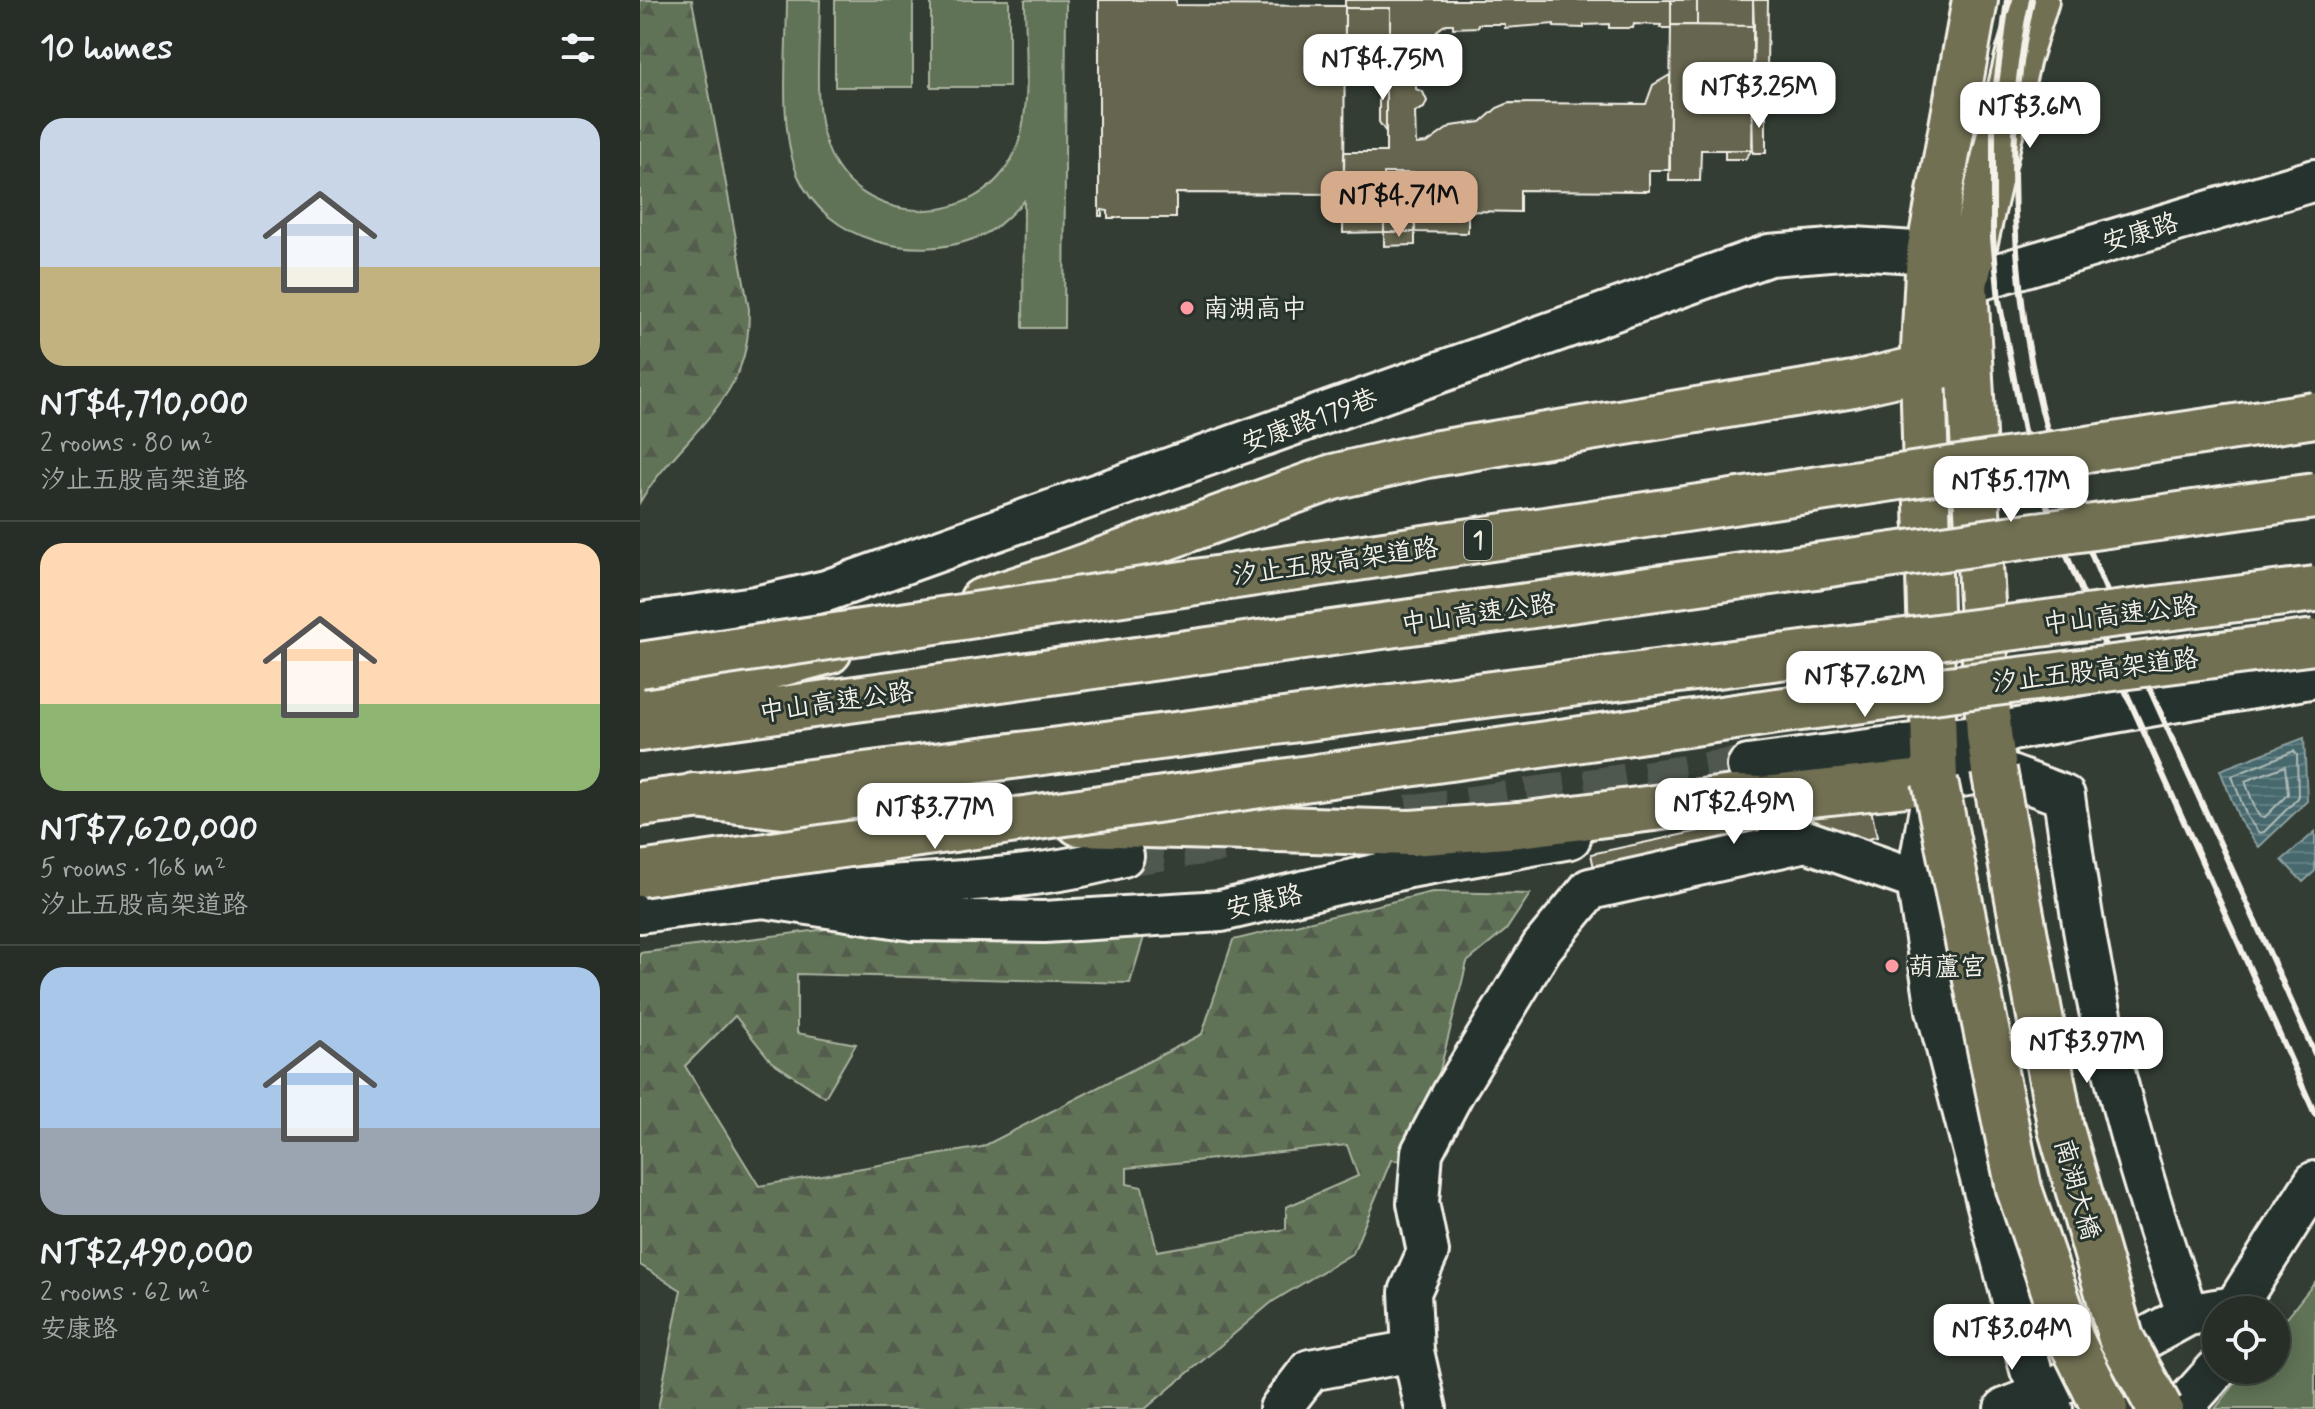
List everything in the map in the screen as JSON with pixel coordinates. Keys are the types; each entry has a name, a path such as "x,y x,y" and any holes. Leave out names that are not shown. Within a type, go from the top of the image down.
{"main road":[{"name":"南湖大橋","path":"1975,0 1929,253 1923,368 1934,761 2019,1189 2071,1340 2105,1409"},
{"name":"南湖大橋","path":"2036,0 2008,97 1965,284 1992,752 2061,1129 2121,1338 2160,1409"},
{"path":"640,701 848,645 1056,577 1333,477 1427,455 1853,384 1923,368 1968,363"},
{"name":"汐止五股高架道路","path":"640,665 2315,415"},
{"name":"中山高速公路","path":"640,729 2315,496"},
{"name":"中山高速公路","path":"640,804 2315,589"},
{"name":"汐止五股高架道路","path":"640,874 1777,711 2315,642"},
{"path":"694,796 884,817 1411,833 1519,825 1733,798 1756,783 1934,761"}],"street":[{"name":"安康路","path":"1965,284 2315,180"},
{"name":"安康路179巷","path":"640,623 755,607 826,591 1769,255 1854,248 1929,253"},
{"path":"1929,253 1965,284"},
{"path":"2048,1401 2031,1370 1937,1010 1917,880 1934,761 1992,752 2315,677"},
{"path":"1992,752 2064,796 2087,948 2130,1134 2158,1233 2207,1296"},
{"name":"安康路","path":"756,896 913,920 1044,922 1221,911 1409,867 1565,838 1670,828 1756,783"},
{"path":"1426,1409 1413,1351 1410,1292 1428,1252 1418,1203 1422,1152 1453,1093 1542,947 1590,889 1806,841 1917,880"},
{"name":"安康路","path":"640,912 756,896 985,879 1099,863 1123,856"},
{"path":"2229,1296 2315,1182"},
{"path":"2005,1409 2048,1401 2202,1319"},
{"path":"1280,1409 1310,1370 1413,1351"},
{"path":"2181,1409 2203,1384"}],"green space":[{"path":"640,0 692,0 749,309 746,347 735,379 711,415 640,502"},
{"path":"787,0 820,0 818,74 822,130 842,173 864,193 890,205 919,210 948,207 975,196 998,178 1015,152 1024,117 1027,78 1025,0 1066,0 1064,328 1023,328 1024,201 983,235 952,245 926,248 875,241 851,231 829,217 811,199 798,176 788,136 785,90"},
{"path":"835,0 913,0 913,87 835,87"},
{"path":"931,0 1009,0 1009,87 931,87"},
{"path":"1432,892 1530,894 1506,930 1467,962 1417,1162 1391,1160 1353,1253 1272,1302 1145,1409 658,1409 681,1290 640,1265 640,953 889,921 1147,927 1130,983 797,974 797,1033 856,1044 825,1097 771,1061 735,1016 685,1066 759,1186 982,1147 1202,1034 1233,940","holes":["1347,1145 1358,1176 1286,1207 1286,1229 1157,1251 1142,1187 1127,1184 1127,1168"]},
{"path":"2315,1282 2315,1409 2215,1409 2235,1384 2290,1384 2290,1313"}],"water":[{"path":"2304,738 2307,801 2259,847 2240,821 2220,770"},
{"path":"2315,832 2315,871 2303,882 2282,860"}],"building":[{"path":"1099,0 1176,0 1176,5 1345,6 1344,194 1176,193 1176,218 1108,218 1108,211 1102,210 1102,216 1099,216"},
{"path":"1345,0 1671,0 1671,28 1634,24 1633,28 1609,28 1609,24 1584,25 1584,28 1554,27 1554,24 1505,28 1505,24 1478,24 1478,27 1453,28 1453,24 1446,24 1430,43 1416,47 1416,89 1423,92 1427,101 1424,108 1415,112 1416,144 1427,143 1451,126 1481,122 1497,108 1509,103 1646,104 1653,85 1670,75 1670,170 1649,170 1649,191 1520,190 1520,212 1468,211 1468,233 1415,232 1415,173 1384,173 1384,232 1343,233 1344,152 1386,152 1386,47 1390,47 1390,8 1345,8"},
{"path":"1671,0 1697,0 1697,25 1671,25"},
{"path":"1697,0 1753,0 1754,26 1697,25"},
{"path":"1753,0 1768,0 1767,68 1753,68"},
{"path":"1345,8 1390,8 1390,47 1345,47"},
{"path":"1671,25 1754,26 1752,150 1701,150 1700,181 1669,181"},
{"path":"1753,68 1767,68 1766,108 1752,108"},
{"path":"1386,74 1386,132 1379,122 1379,81"},
{"path":"1752,108 1766,108 1766,153 1753,153"},
{"path":"1725,150 1752,150 1745,159 1725,159"},
{"path":"1384,173 1415,173 1415,232 1384,232"},
{"path":"1384,232 1415,232 1415,245 1384,246"},
{"path":"1868,795 1877,837 1600,896 1591,854"}],"tunnel":[{"path":"1408,815 1748,766"},
{"path":"1123,856 1230,841"}],"railway":[{"path":"2007,0 1993,109 1993,238 1999,300 2024,431 2051,518 2099,632 2315,1114"},
{"path":"2032,0 2016,118 2016,244 2033,369 2047,428 2064,484 2105,587 2315,1054"}],"place":[{"name":"南湖高中","path":"1187,308"},
{"name":"葫蘆宮","path":"1892,966"}]}
